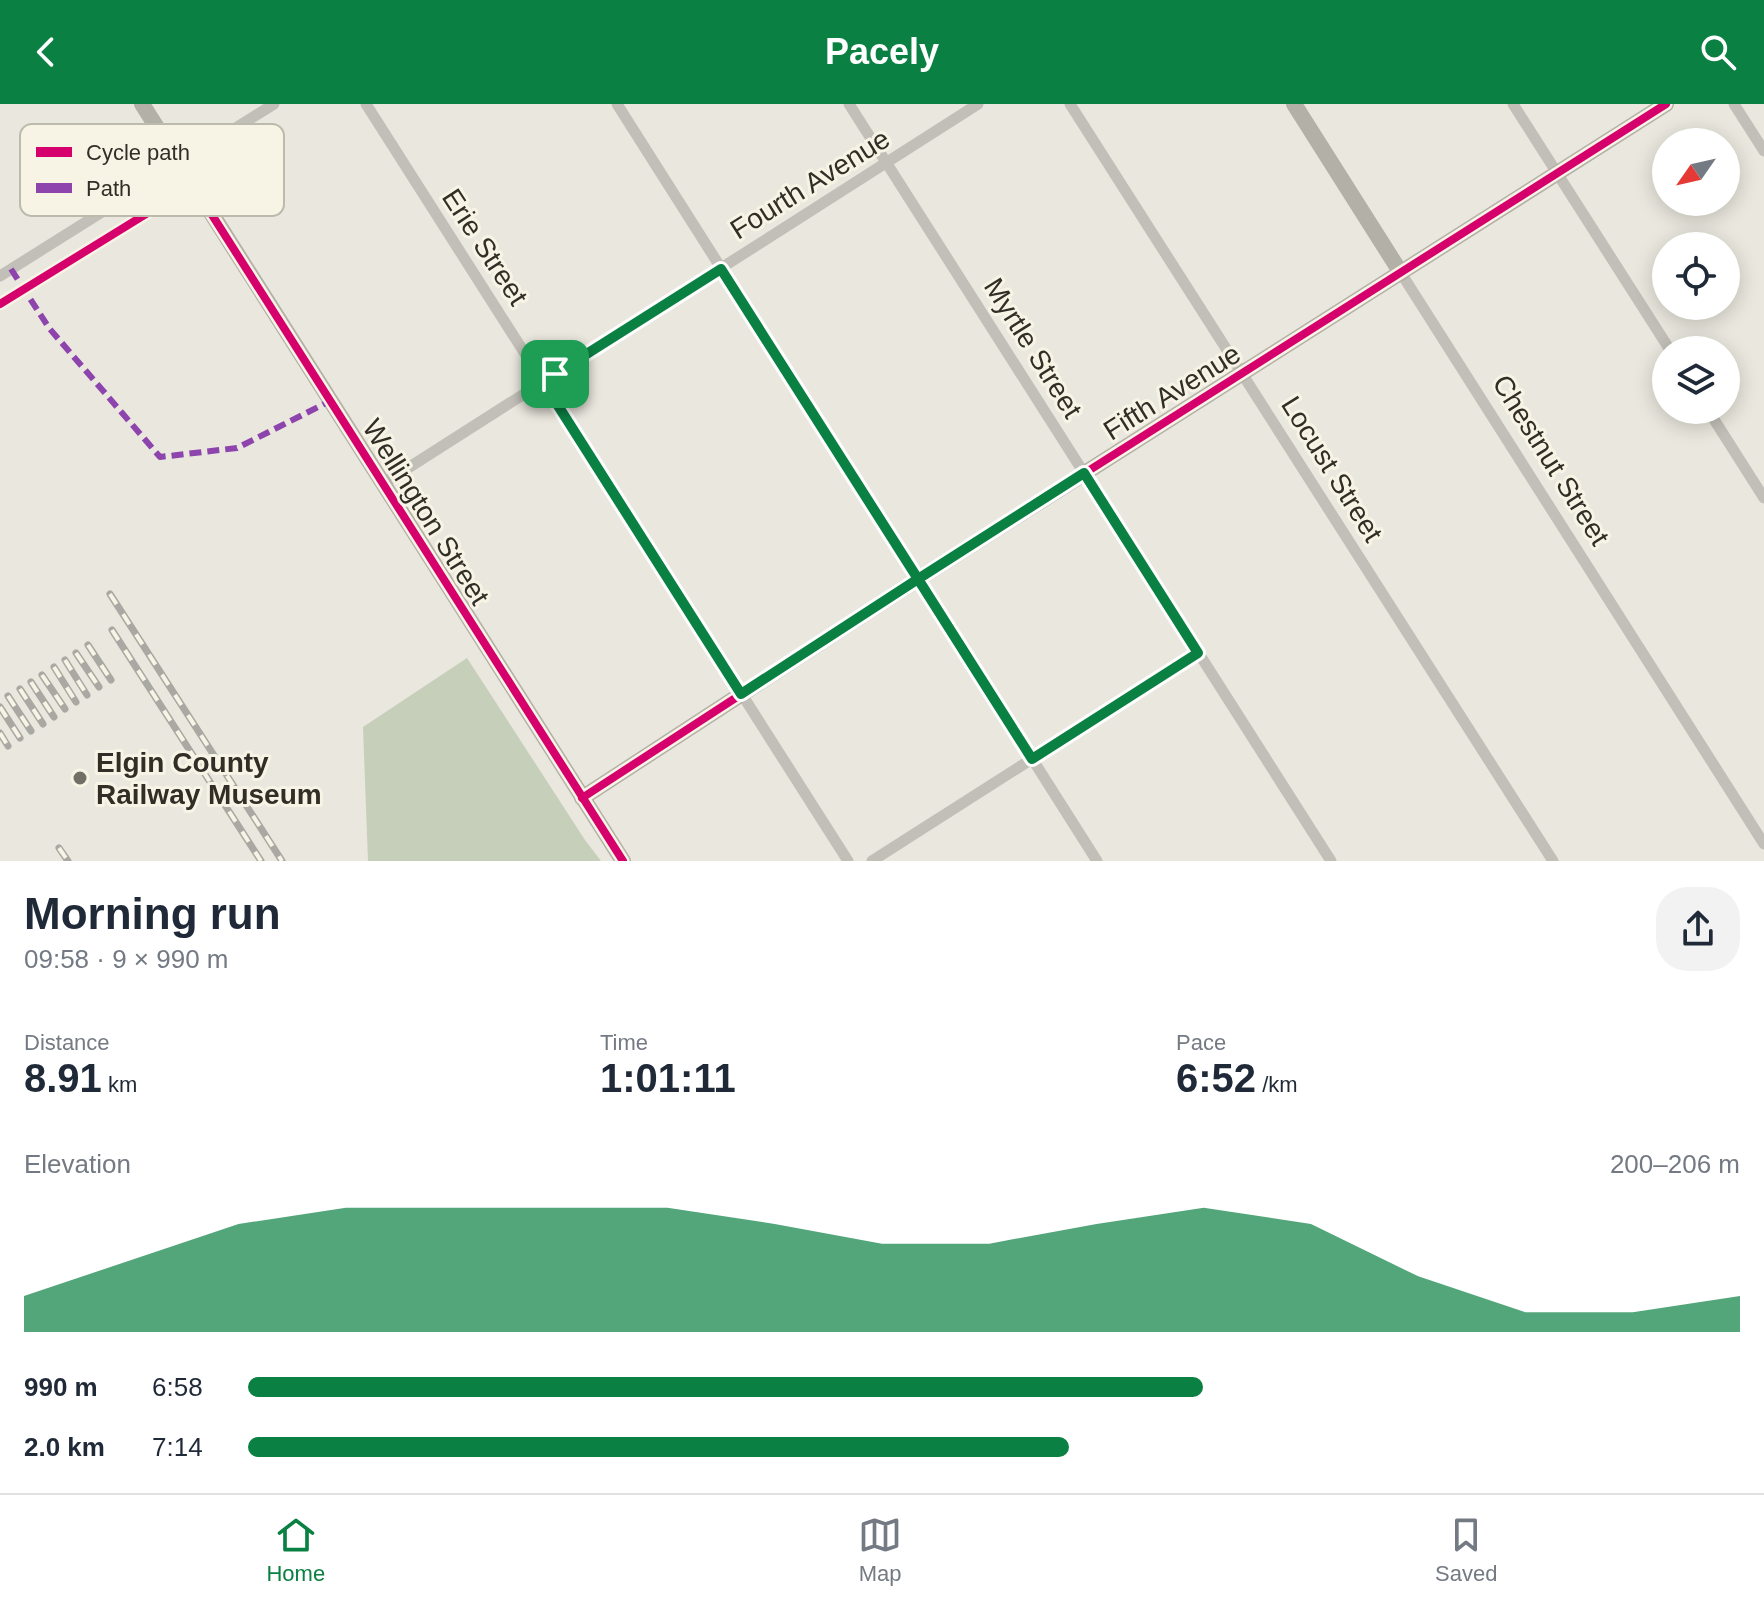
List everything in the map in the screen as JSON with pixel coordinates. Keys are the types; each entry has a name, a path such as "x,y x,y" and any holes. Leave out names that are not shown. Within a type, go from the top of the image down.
{"street":[{"name":"Wellington Street","path":"142,104 154,124"},
{"path":"242,124 274,104"},
{"name":"Erie Street","path":"366,104 848,861"},
{"path":"617,104 1097,861"},
{"name":"Myrtle Street","path":"849,104 1331,861"},
{"name":"Fourth Avenue","path":"383,484 978,104"},
{"name":"Locust Street","path":"1070,104 1553,861"},
{"name":"Chestnut Street","path":"1294,104 1764,844"},
{"path":"1513,104 1661,336"},
{"name":"Fifth Avenue","path":"582,798 918,579 1666,104"},
{"path":"1734,104 1764,151"},
{"path":"0,276 96,216"},
{"name":"Wellington Street","path":"212,216 623,861"},
{"path":"1717,424 1764,498"},
{"path":"872,861 1198,653"}],"green space":[{"path":"467,658 601,861 368,861 363,727"}],"railway":[{"path":"110,594 282,861"},
{"path":"112,630 261,861"},
{"path":"88,645 111,680"},
{"path":"76,653 99,687"},
{"path":"65,660 87,695"},
{"path":"54,667 76,702"},
{"path":"42,675 65,709"},
{"path":"31,682 54,717"},
{"path":"20,689 43,724"},
{"path":"8,696 31,731"},
{"path":"0,707 20,738"},
{"path":"0,733 8,746"},
{"path":"59,848 68,861"}],"marked path":[{"path":"11,269 49,328 160,457 237,448 330,401"}],"cycle path":[{"path":"582,798 918,579 1666,104"},
{"path":"0,304 143,216"},
{"path":"213,216 623,861"}],"place":[{"name":"Elgin County Railway Museum","path":"80,778"}],"route":[{"path":"555,374 543,382 741,694 918,579 1032,759 1198,653 1084,473 918,579 721,269 555,374"}]}
